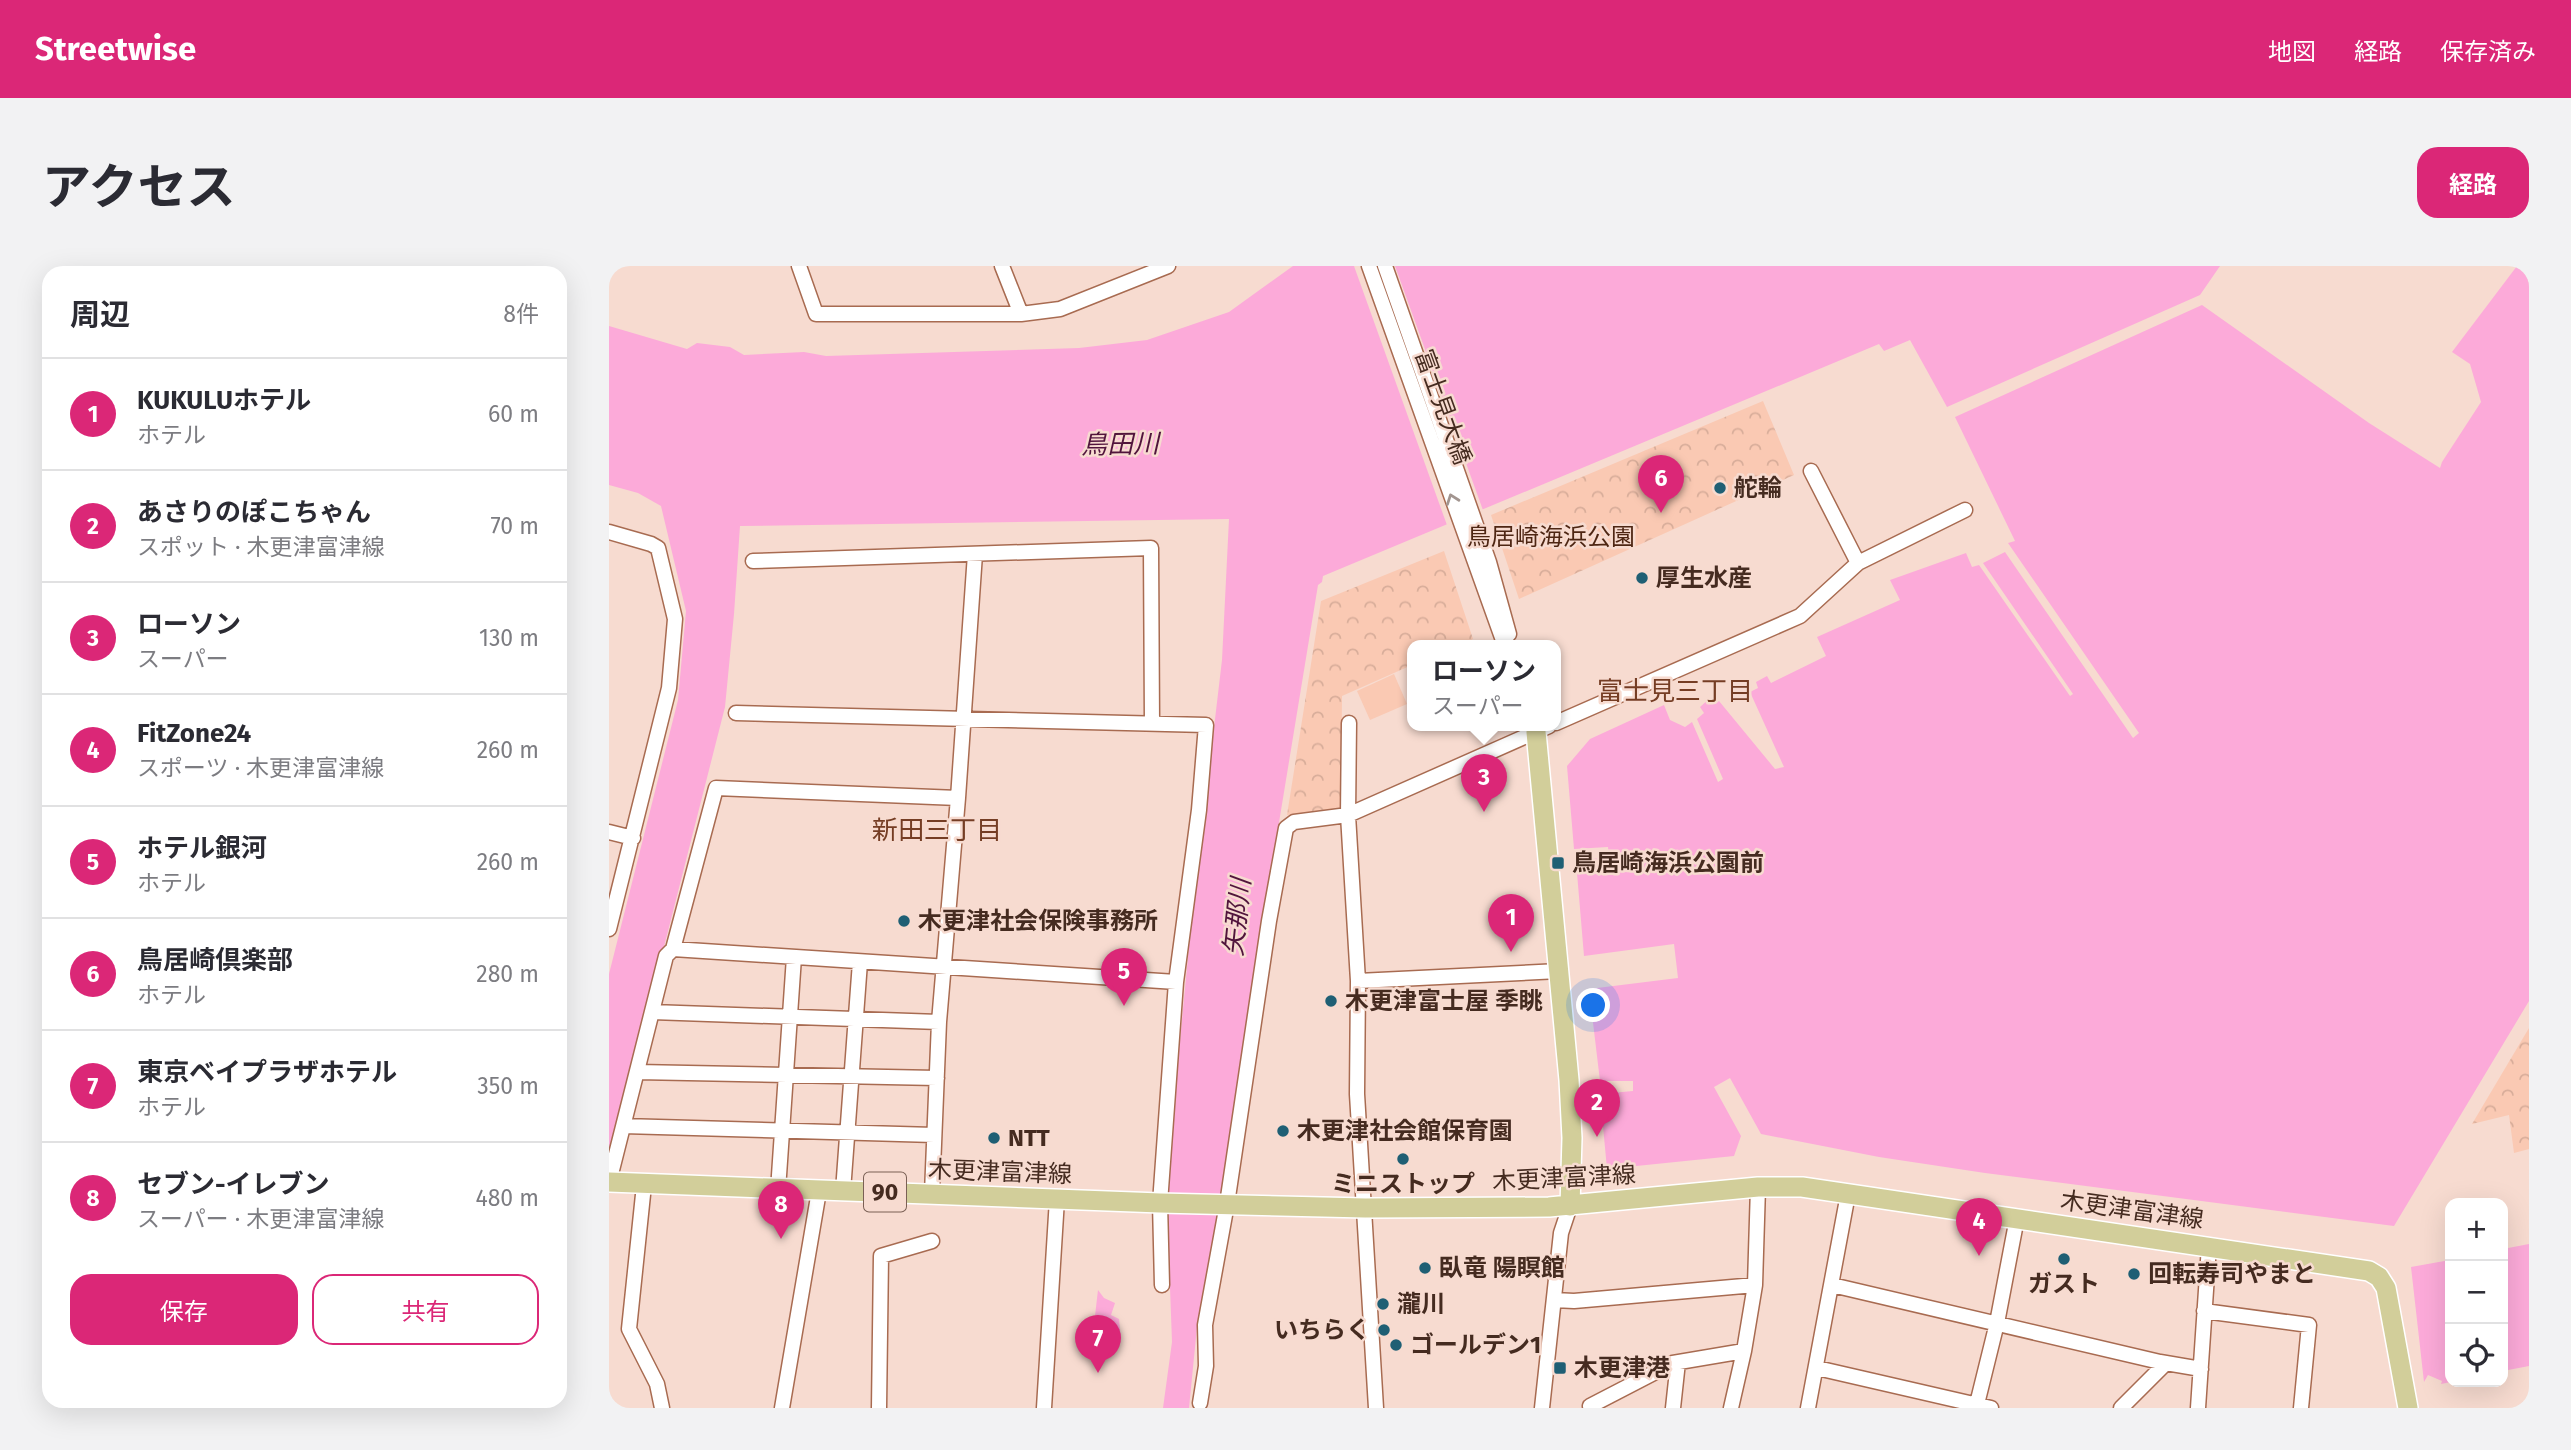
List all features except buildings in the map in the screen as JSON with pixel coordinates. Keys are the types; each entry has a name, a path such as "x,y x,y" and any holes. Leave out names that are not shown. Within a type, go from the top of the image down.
{"main road":[{"path":"1538,731 1572,1138 1570,1206"},
{"name":"木更津富津線","path":"609,1182 778,1190 1365,1208 1570,1206 1758,1186 1802,1187 2369,1271 2379,1278 2388,1294 2408,1408"}],"street":[{"path":"799,266 816,314 1021,313 1060,309 1168,266"},
{"path":"1002,266 1021,313"},
{"name":"富士見大橋","path":"1369,266 1482,563"},
{"name":"富士見大橋","path":"1385,266 1482,563"},
{"path":"1811,471 1858,563"},
{"path":"1561,721 1800,616 1858,563 1965,510"},
{"path":"609,532 658,548 675,619 667,699 609,929"},
{"path":"753,561 1151,548 1152,724"},
{"path":"932,1193 939,1022 975,554"},
{"path":"1482,563 1503,640"},
{"path":"1482,563 1511,640"},
{"path":"736,713 1206,725 1199,810 1176,982 1160,1203 1162,1285"},
{"path":"1349,723 1348,815 1358,981 1357,1094 1376,1408"},
{"path":"1200,1403 1206,1366 1205,1325 1227,1204 1269,921 1286,828 1294,822 1348,815 1531,731"},
{"path":"609,1182 666,957 673,949 716,788 958,798"},
{"path":"609,832 633,838"},
{"path":"673,949 1176,982"},
{"path":"778,1190 795,957"},
{"path":"843,1191 860,962"},
{"path":"1358,981 1559,971"},
{"path":"652,1012 939,1022"},
{"path":"636,1072 937,1078"},
{"path":"623,1126 934,1135"},
{"path":"644,1185 629,1329 657,1384 662,1408"},
{"path":"1731,1408 1755,1285 1758,1186"},
{"path":"782,1408 819,1191"},
{"path":"1808,1408 1847,1194"},
{"path":"1044,1408 1057,1199"},
{"path":"1542,1408 1561,1233 1570,1206"},
{"path":"1817,1368 1984,1406 2017,1218"},
{"path":"879,1408 881,1256 932,1241"},
{"path":"2198,1408 2209,1246"},
{"path":"1554,1300 1574,1301 1755,1285"},
{"path":"1832,1285 2201,1369"},
{"path":"2204,1311 2309,1325 2301,1408"},
{"path":"1590,1406 1678,1362 1744,1351"},
{"path":"1673,1408 1678,1362"},
{"path":"2121,1408 2166,1363"}],"green space":[{"name":"鳥居崎海浜公園","path":"1763,401 1794,475 1519,599 1491,515"},
{"path":"1444,551 1473,639 1407,640 1407,667 1342,696 1341,808 1287,815 1321,601"},
{"path":"1394,674 1407,704 1370,720 1357,691"},
{"path":"2529,1028 2529,1149 2514,1153 2509,1115 2472,1124"}],"water":[{"path":"1293,266 2220,266 2200,295 1947,407 1910,340 1884,351 1879,344 1323,576 1318,585 1263,920 1223,1190 1197,1327 1189,1408 1163,1408 1172,1342 1168,1233 1165,1232 1166,1186 1193,905 1222,660 1229,519 740,526 725,707 609,1163 609,974 678,700 686,611 661,506 638,493 609,485 609,326 687,349 697,343 730,347 744,355 804,352 826,356 1079,348 1147,340 1229,312"},
{"path":"2517,266 2529,266 2529,1001 2394,1226 1985,1173 1879,1157 1761,1134 1730,1078 1714,1087 1741,1136 1734,1156 1607,1169 1600,1094 1633,1091 1633,1081 1600,1081 1589,989 1678,978 1674,944 1584,956 1576,861 1609,857 1608,847 1574,849 1567,766 1590,739 1664,705 1670,720 1685,727 1692,722 1718,782 1723,779 1697,719 1704,713 1700,707 1710,698 1715,704 1719,701 1775,769 1784,767 1750,692 1758,688 1756,682 1767,676 1771,683 1826,656 1817,637 1900,600 1890,580 1966,553 1972,567 1979,565 2070,696 2073,694 1983,563 2005,552 2133,738 2139,733 2008,543 2015,541 1955,417 2202,305 2369,423 2440,468 2481,402 2470,364 2452,352"},
{"path":"2529,1244 2529,1366 2508,1370 2508,1261 2508,1248"},
{"path":"2445,1261 2445,1383 2441,1384 2442,1381 2428,1375 2424,1382 2411,1267"},
{"path":"1098,1290 1104,1298 1115,1303 1111,1315 1119,1319 1121,1339 1117,1343 1108,1341 1103,1329 1093,1333"}],"pier":[{"path":"1354,266 1395,266 1484,513 1448,528"}],"place":[{"name":"舵輪","path":"1720,488"},
{"name":"鳥居崎倶楽部","path":"1661,513"},
{"name":"厚生水産","path":"1642,578"},
{"name":"ローソン","path":"1484,812"},
{"name":"鳥居崎海浜公園前","path":"1558,863"},
{"name":"木更津社会保険事務所","path":"904,921"},
{"name":"KUKULUホテル","path":"1511,952"},
{"name":"木更津富士屋 季眺","path":"1331,1001"},
{"name":"ホテル銀河","path":"1124,1006"},
{"name":"木更津社会館保育園","path":"1283,1131"},
{"name":"あさりのぽこちゃん","path":"1597,1137"},
{"name":"NTT","path":"994,1138"},
{"name":"ミニストップ","path":"1403,1159"},
{"name":"セブン-イレブン","path":"781,1239"},
{"name":"FitZone24","path":"1979,1256"},
{"name":"ガスト","path":"2064,1259"},
{"name":"臥竜 陽瞑館","path":"1425,1268"},
{"name":"回転寿司やまと","path":"2134,1274"},
{"name":"瀧川","path":"1383,1304"},
{"name":"いちらく","path":"1384,1330"},
{"name":"ゴールデン1","path":"1396,1345"},
{"name":"木更津港","path":"1560,1368"},
{"name":"東京ベイプラザホテル","path":"1098,1373"}],"district":[{"name":"富士見三丁目","path":"1675,691"},
{"name":"新田三丁目","path":"937,830"}],"water label":[{"name":"鳥田川","path":"1120,444"},
{"name":"矢那川","path":"1237,917"}]}
